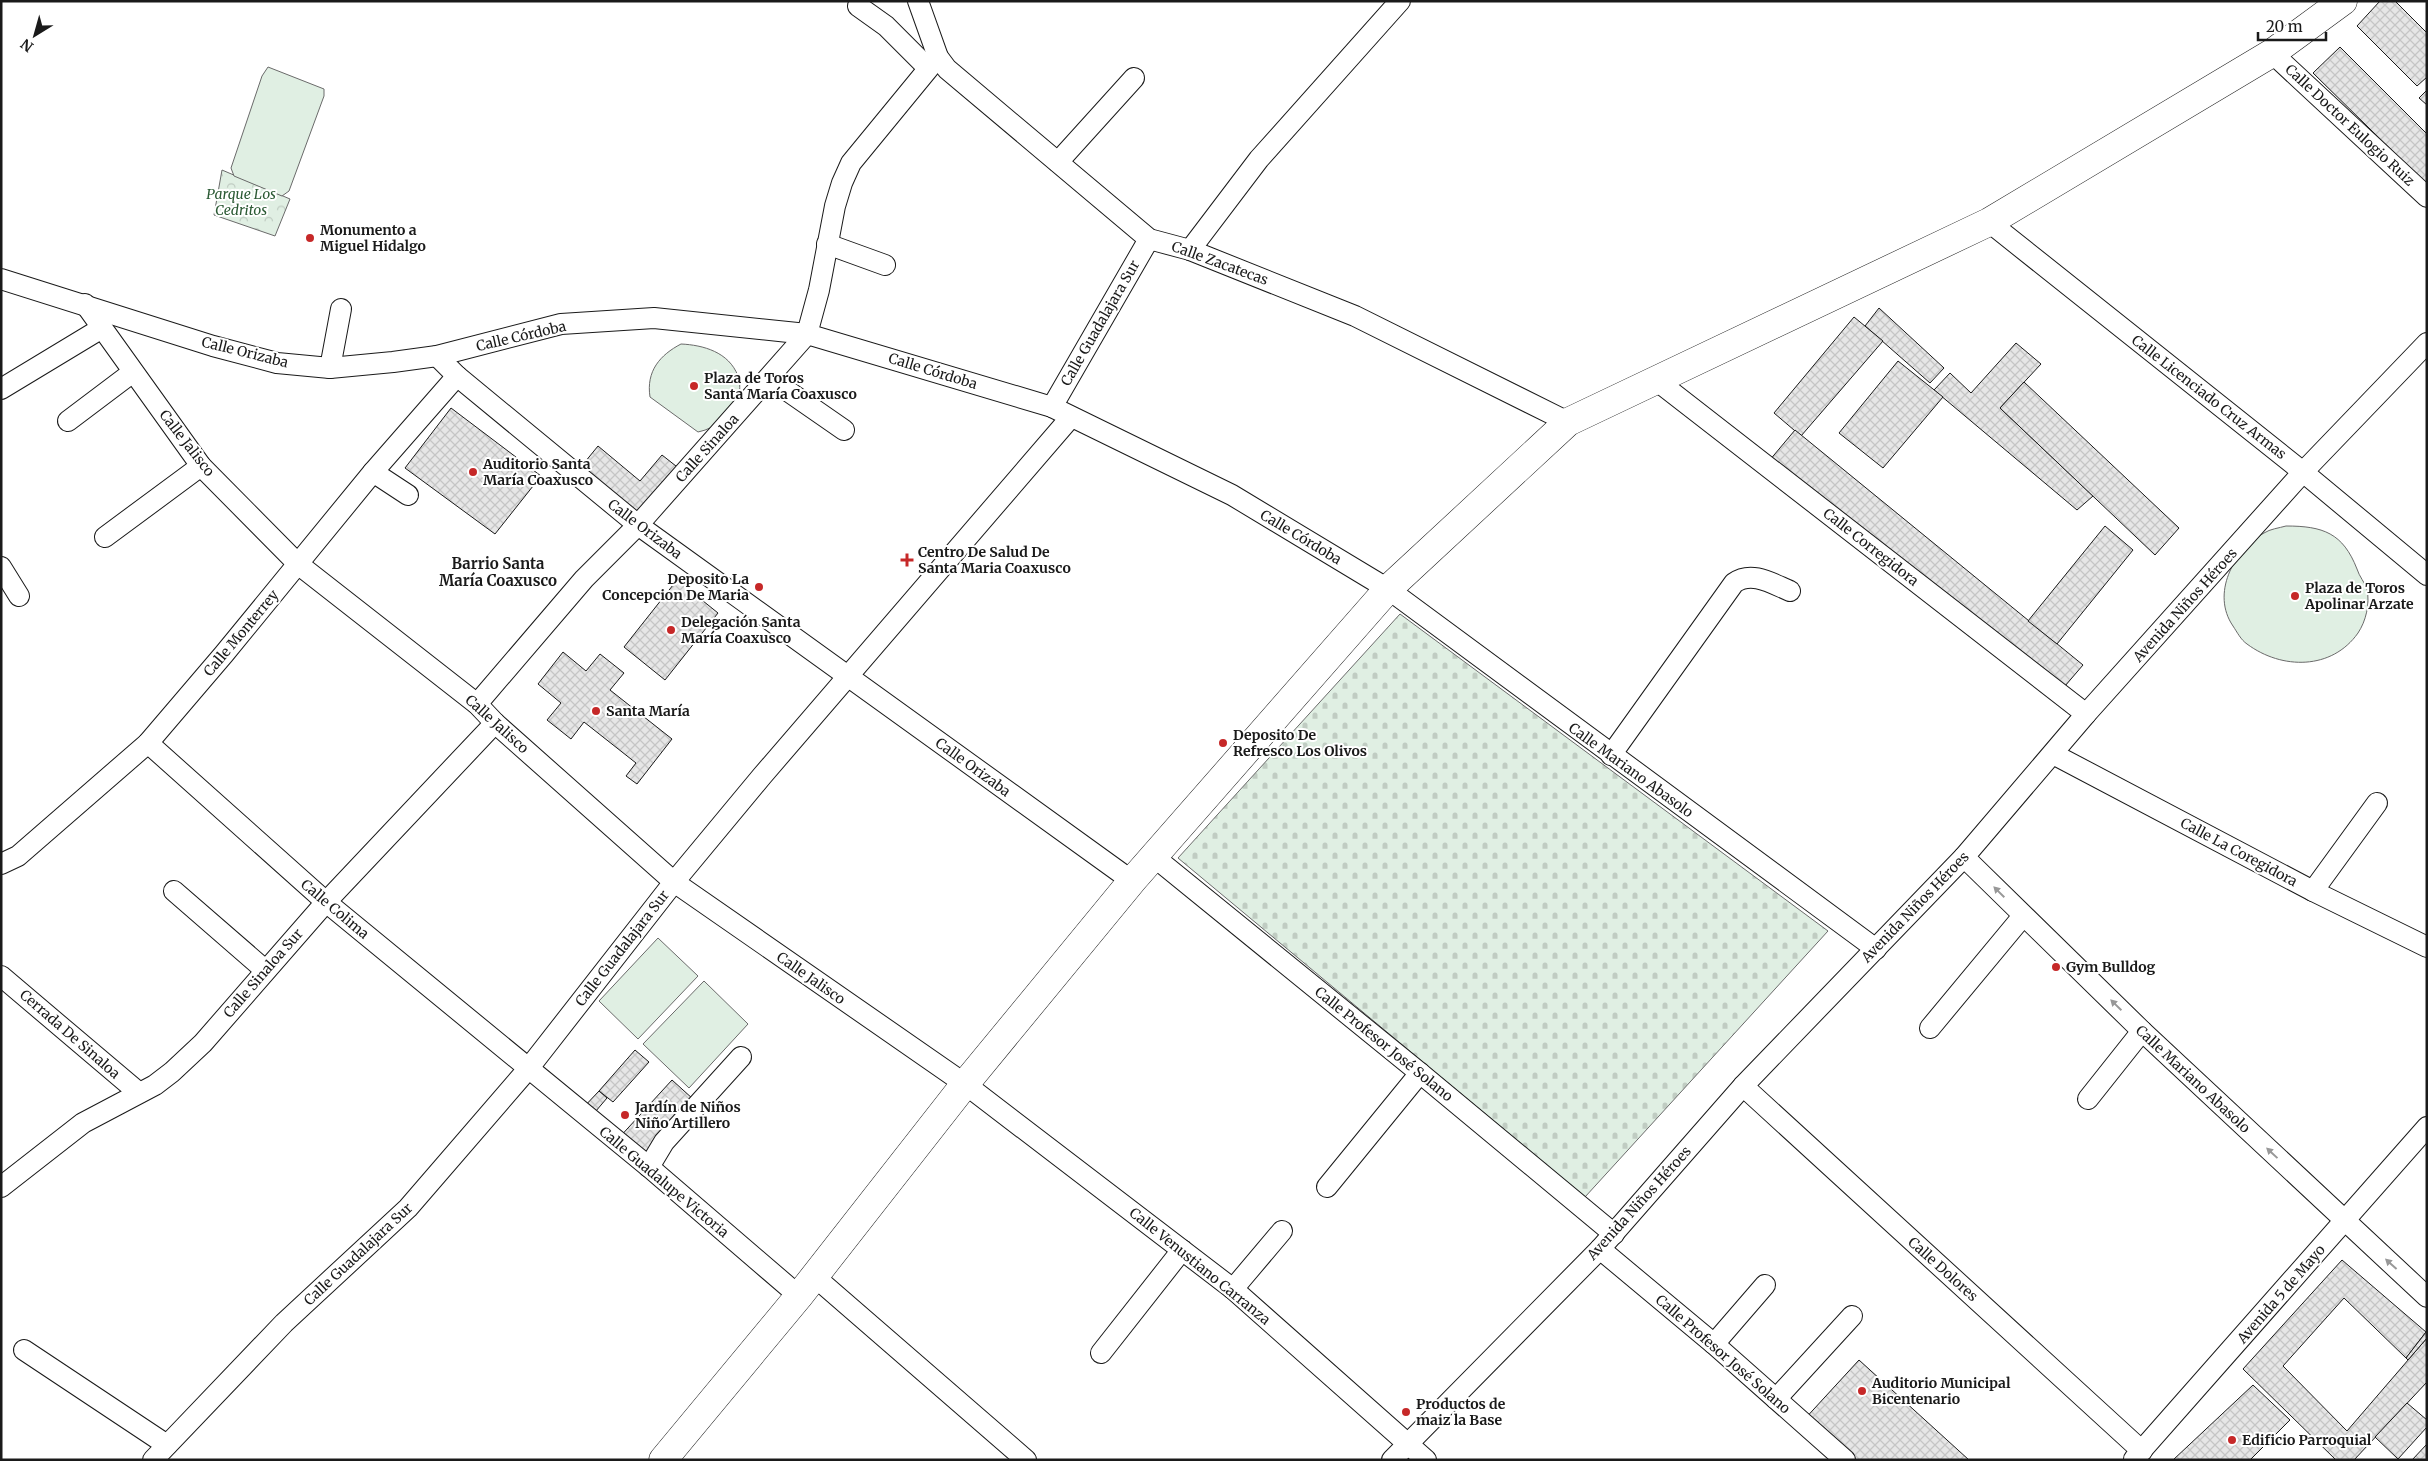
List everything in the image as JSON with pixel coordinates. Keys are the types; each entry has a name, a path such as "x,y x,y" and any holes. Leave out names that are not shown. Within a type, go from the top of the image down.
{"street":[{"name":"Calle Zacatecas","path":"918,1 933,63 962,82 1149,239 1190,250 1355,316 1568,422"},
{"path":"1190,250 1259,159 1400,1"},
{"path":"663,1460 807,1286 964,1084 1153,856 1388,589 1568,422 1989,222 2272,53 2343,1"},
{"path":"858,6 933,63"},
{"name":"Calle Doctor Eulogio Ruiz","path":"2272,53 2427,197"},
{"name":"Calle Sinaloa","path":"477,704 584,580 638,526 807,334 819,290 834,206 851,163 933,63"},
{"path":"1058,162 1134,78"},
{"name":"Calle Licenciado Cruz Armas","path":"1989,222 2303,472 2427,575"},
{"name":"Calle Guadalajara Sur","path":"1052,407 1149,239"},
{"path":"828,244 885,265"},
{"name":"Calle Orizaba","path":"1,279 213,346 277,362 330,368 437,356 457,376 638,526 1132,881"},
{"name":"Calle Jalisco","path":"85,304 201,466 298,564 477,704 495,723 674,882 964,1084"},
{"path":"330,368 341,308"},
{"name":"Calle Córdoba","path":"437,356 562,324 654,318 807,334 1052,407 1232,495 1388,589"},
{"path":"1,389 102,328"},
{"name":"Avenida Niños Héroes","path":"1392,1460 1600,1249 1743,1086 1964,857 2086,714 2303,472 2427,343"},
{"path":"68,421 133,372"},
{"name":"Calle Monterrey","path":"1,864 18,856 148,743 373,472 457,376"},
{"path":"769,378 844,430"},
{"name":"Calle Corregidora","path":"1656,380 2086,714"},
{"name":"Calle Guadalajara Sur","path":"153,1460 284,1323 408,1208 528,1069 674,882 762,776 1072,418"},
{"path":"104,537 201,466"},
{"path":"373,472 408,495"},
{"path":"1,568 19,596"},
{"path":"1611,755 1734,583 1741,578 1757,578 1790,591"},
{"name":"Calle Mariano Abasolo","path":"1388,589 1876,949"},
{"name":"Calle Sinaloa Sur","path":"1,1187 83,1123 154,1085 172,1072 203,1043 264,970 326,902 495,723"},
{"name":"Calle Colima","path":"148,743 326,902 528,1069"},
{"name":"Calle La Coregidora","path":"2053,754 2313,891 2427,948"},
{"path":"2313,891 2377,802"},
{"name":"Calle Profesor José Solano","path":"1153,856 1614,1234"},
{"name":"Calle Mariano Abasolo","path":"1964,857 2142,1031 2344,1222 2427,1297"},
{"path":"174,891 264,970"},
{"path":"1930,1028 2023,916"},
{"name":"Cerrada De Sinaloa","path":"1,976 138,1092"},
{"path":"2088,1100 2142,1031"},
{"path":"649,1167 664,1142 741,1056"},
{"name":"Calle Guadalupe Victoria","path":"528,1069 649,1167 807,1286 1026,1460"},
{"path":"1327,1187 1420,1073"},
{"name":"Calle Venustiano Carranza","path":"964,1084 1233,1289 1426,1460"},
{"name":"Calle Dolores","path":"1743,1086 2138,1455"},
{"name":"Avenida 5 de Mayo","path":"2138,1455 2427,1127"},
{"path":"1233,1289 1282,1231"},
{"name":"Calle Profesor José Solano","path":"1600,1249 1714,1344 1845,1460"},
{"path":"1101,1353 1182,1250"},
{"path":"1714,1344 1765,1285"},
{"path":"1776,1399 1852,1316"},
{"path":"24,1350 167,1445"}],"green space":[{"path":"268,67 324,89 324,96 289,191 282,196 234,176 231,168 262,76"},
{"name":"Parque Los Cedritos","path":"222,170 290,199 275,236 214,215"},
{"name":"Plaza de Toros Santa María Coaxusco","path":"681,344 698,346 714,351 728,361 739,379 740,400 717,424 698,432 650,397 650,379 656,365 667,353"},
{"name":"Plaza de Toros Apolinar Arzate","path":"2286,526 2321,530 2338,540 2351,557 2367,589 2367,612 2358,633 2335,654 2321,660 2291,662 2261,653 2243,640 2227,614 2224,600 2225,587 2235,562 2253,541 2264,533"},
{"path":"1400,614 1828,931 1585,1197 1178,858"},
{"path":"658,938 698,976 638,1039 599,1001"},
{"path":"704,981 748,1024 689,1088 643,1044"}],"building":[{"path":"2380,1 2395,1 2427,33 2427,77 2417,86 2357,26"},
{"path":"2340,47 2427,134 2427,185 2313,73"},
{"path":"2427,90 2427,105 2419,98"},
{"path":"1879,308 1944,368 1930,383 1865,326"},
{"path":"1854,317 1883,341 1801,436 1774,413"},
{"path":"2016,343 2041,364 2000,408 2093,496 2077,510 1934,390 1950,373 1971,393"},
{"path":"1898,361 1943,397 1883,468 1839,433"},
{"path":"2024,382 2179,528 2155,555 2000,408"},
{"name":"Auditorio Santa María Coaxusco","path":"451,408 541,476 495,534 405,468"},
{"path":"1795,430 2083,665 2059,693 1769,461"},
{"path":"598,446 640,481 662,455 681,470 638,523 576,473"},
{"path":"2105,526 2133,550 2057,644 2028,621"},
{"name":"Delegación Santa María Coaxusco","path":"677,580 718,613 665,680 624,647"},
{"name":"Santa María","path":"563,652 586,671 600,654 624,673 610,690 672,739 637,784 626,776 636,763 584,722 571,739 547,720 561,703 538,684"},
{"path":"635,1050 649,1062 613,1102 599,1091"},
{"path":"672,1080 693,1099 640,1159 617,1140"},
{"path":"599,1091 607,1098 590,1118 581,1110"},
{"path":"2342,1260 2426,1332 2406,1358 2344,1298 2283,1366 2347,1431 2427,1338 2427,1382 2354,1460 2336,1460 2243,1369"},
{"path":"2426,1332 2427,1338 2408,1360 2406,1358"},
{"name":"Auditorio Municipal Bicentenario","path":"1859,1360 1969,1460 1845,1460 1802,1422"},
{"name":"Edificio Parroquial","path":"2253,1385 2290,1420 2250,1460 2173,1460"},
{"path":"2407,1403 2427,1420 2427,1427 2398,1459 2375,1437"},
{"path":"2427,1444 2427,1460 2412,1460"}],"place":[{"name":"Monumento a Miguel Hidalgo","path":"310,238"},
{"name":"Plaza de Toros Santa María Coaxusco","path":"694,386"},
{"name":"Auditorio Santa María Coaxusco","path":"473,472"},
{"name":"Centro De Salud De Santa Maria Coaxusco","path":"907,560"},
{"name":"Deposito La Concepcion De Maria","path":"759,587"},
{"name":"Plaza de Toros Apolinar Arzate","path":"2295,596"},
{"name":"Delegación Santa María Coaxusco","path":"671,630"},
{"name":"Santa María","path":"596,711"},
{"name":"Deposito De Refresco Los Olivos","path":"1223,743"},
{"name":"Gym Bulldog","path":"2056,967"},
{"name":"Jardín de Niños Niño Artillero","path":"625,1115"},
{"name":"Auditorio Municipal Bicentenario","path":"1862,1391"},
{"name":"Productos de maiz la Base","path":"1406,1412"},
{"name":"Edificio Parroquial","path":"2232,1440"}],"district":[{"name":"Barrio Santa María Coaxusco","path":"498,572"}]}
